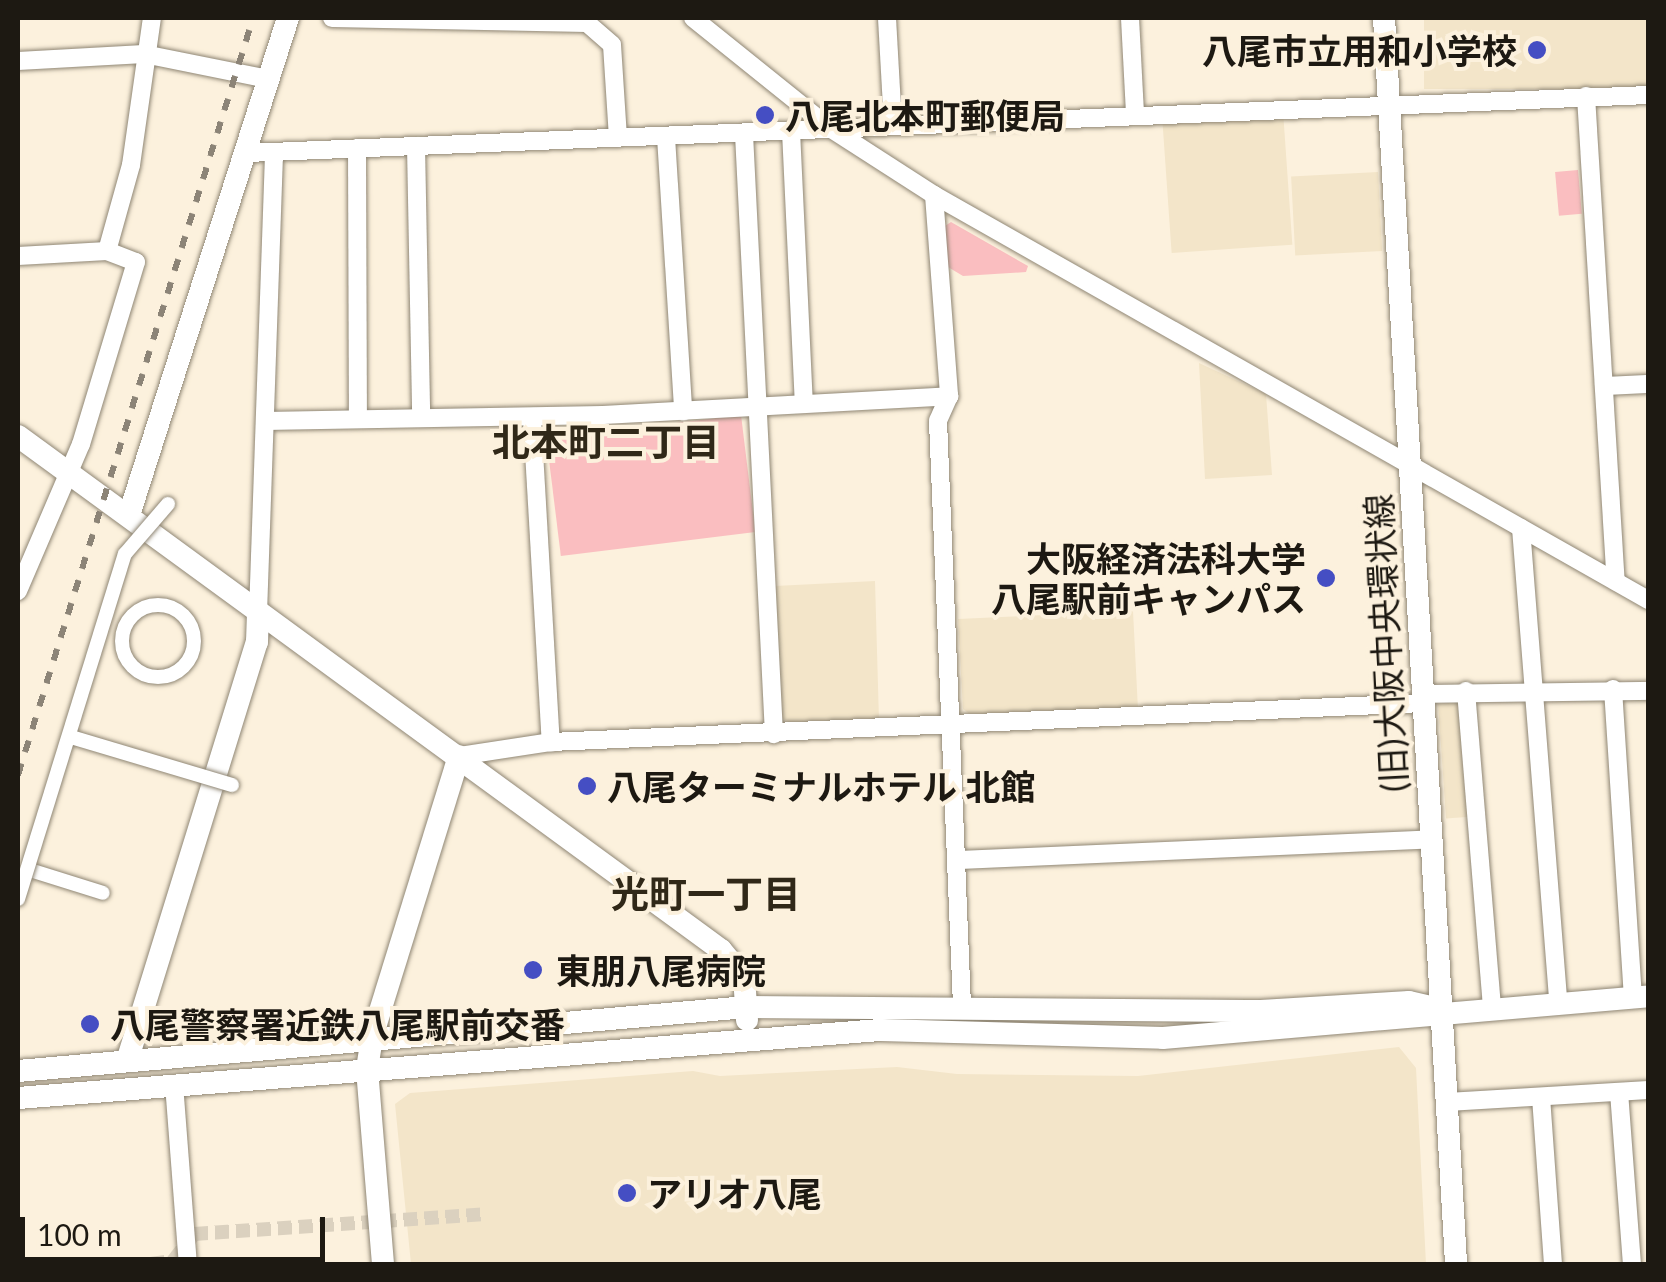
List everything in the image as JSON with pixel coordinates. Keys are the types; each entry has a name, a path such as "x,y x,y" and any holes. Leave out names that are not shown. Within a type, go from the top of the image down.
{"street":[{"path":"107,252 131,166 152,18"},
{"path":"129,514 288,18"},
{"path":"332,18 587,23 612,45 618,138"},
{"path":"693,18 830,128 934,195 1648,600"},
{"path":"886,18 893,126"},
{"path":"1130,18 1136,112"},
{"name":"(旧)大阪中央環状線","path":"1384,18 1456,1264"},
{"path":"18,61 144,54 268,78"},
{"path":"1586,96 1616,581"},
{"path":"247,153 744,134 1136,112 1648,96"},
{"path":"791,131 804,404"},
{"path":"744,134 774,734"},
{"path":"666,137 682,411"},
{"path":"416,146 421,418"},
{"path":"357,148 358,419"},
{"path":"128,1058 257,642 274,152"},
{"path":"934,195 949,396 938,421 962,1004"},
{"path":"18,256 107,252 136,262 80,444 64,470 18,590"},
{"path":"1604,386 1648,384"},
{"path":"264,421 532,417 949,396"},
{"path":"532,417 551,742"},
{"path":"18,436 720,950 744,977 749,1038"},
{"path":"18,899 34,869 68,734 126,554 168,504"},
{"path":"1521,528 1558,1002"},
{"path":"152,606 178,611 193,632 190,658 171,675 145,675 122,644 130,619 152,606"},
{"path":"18,1098 749,1038 900,1030 1132,1040 1402,1022 1442,1010 1641,997 1613,689"},
{"path":"459,756 551,742 952,727 1422,699 1466,690 1648,691"},
{"path":"1466,690 1492,1007"},
{"path":"68,734 232,785"},
{"path":"382,1264 368,1070 372,1038 459,756"},
{"path":"957,860 1431,839"},
{"path":"34,869 102,893"},
{"path":"18,1071 128,1058 746,1006 962,1004 1262,1011 1409,1002 1442,1010"},
{"path":"174,1084 188,1264"},
{"path":"1448,1102 1648,1090"},
{"path":"1619,1092 1632,1264"},
{"path":"1540,1096 1553,1264"}],"shaded area":[{"name":"八尾市立用和小学校","path":"1424,18 1648,18 1648,89 1424,89"},
{"path":"1283,111 1292,245 1172,253 1162,119"},
{"path":"1578,170 1582,214 1559,216 1555,172"},
{"path":"1378,172 1382,251 1295,255 1291,177"},
{"path":"951,222 1028,266 1026,272 963,276 948,267 942,228"},
{"path":"1199,363 1266,394 1272,475 1205,479"},
{"path":"741,415 755,532 561,556 546,439"},
{"path":"875,581 879,721 794,725 779,716 775,586"},
{"path":"1133,611 1138,710 974,717 963,709 958,619"},
{"path":"1462,702 1470,817 1446,818 1438,704"},
{"path":"1399,1047 1416,1068 1426,1264 411,1264 395,1104 410,1093 693,1071 720,1076 897,1067 957,1074 1138,1076"}],"tunnel":[{"path":"151,1264 173,1261 194,1234 485,1214"}],"railway":[{"path":"18,775 253,18"}],"place":[{"name":"八尾市立用和小学校","path":"1537,50"},
{"name":"八尾北本町郵便局","path":"765,115"},
{"name":"大阪経済法科大学 八尾駅前キャンパス","path":"1326,578"},
{"name":"八尾ターミナルホテル 北館","path":"587,786"},
{"name":"東朋八尾病院","path":"533,970"},
{"name":"八尾警察署近鉄八尾駅前交番","path":"90,1024"},
{"name":"アリオ八尾","path":"627,1193"}],"district":[{"name":"北本町二丁目","path":"606,442"},
{"name":"光町一丁目","path":"706,894"}]}
